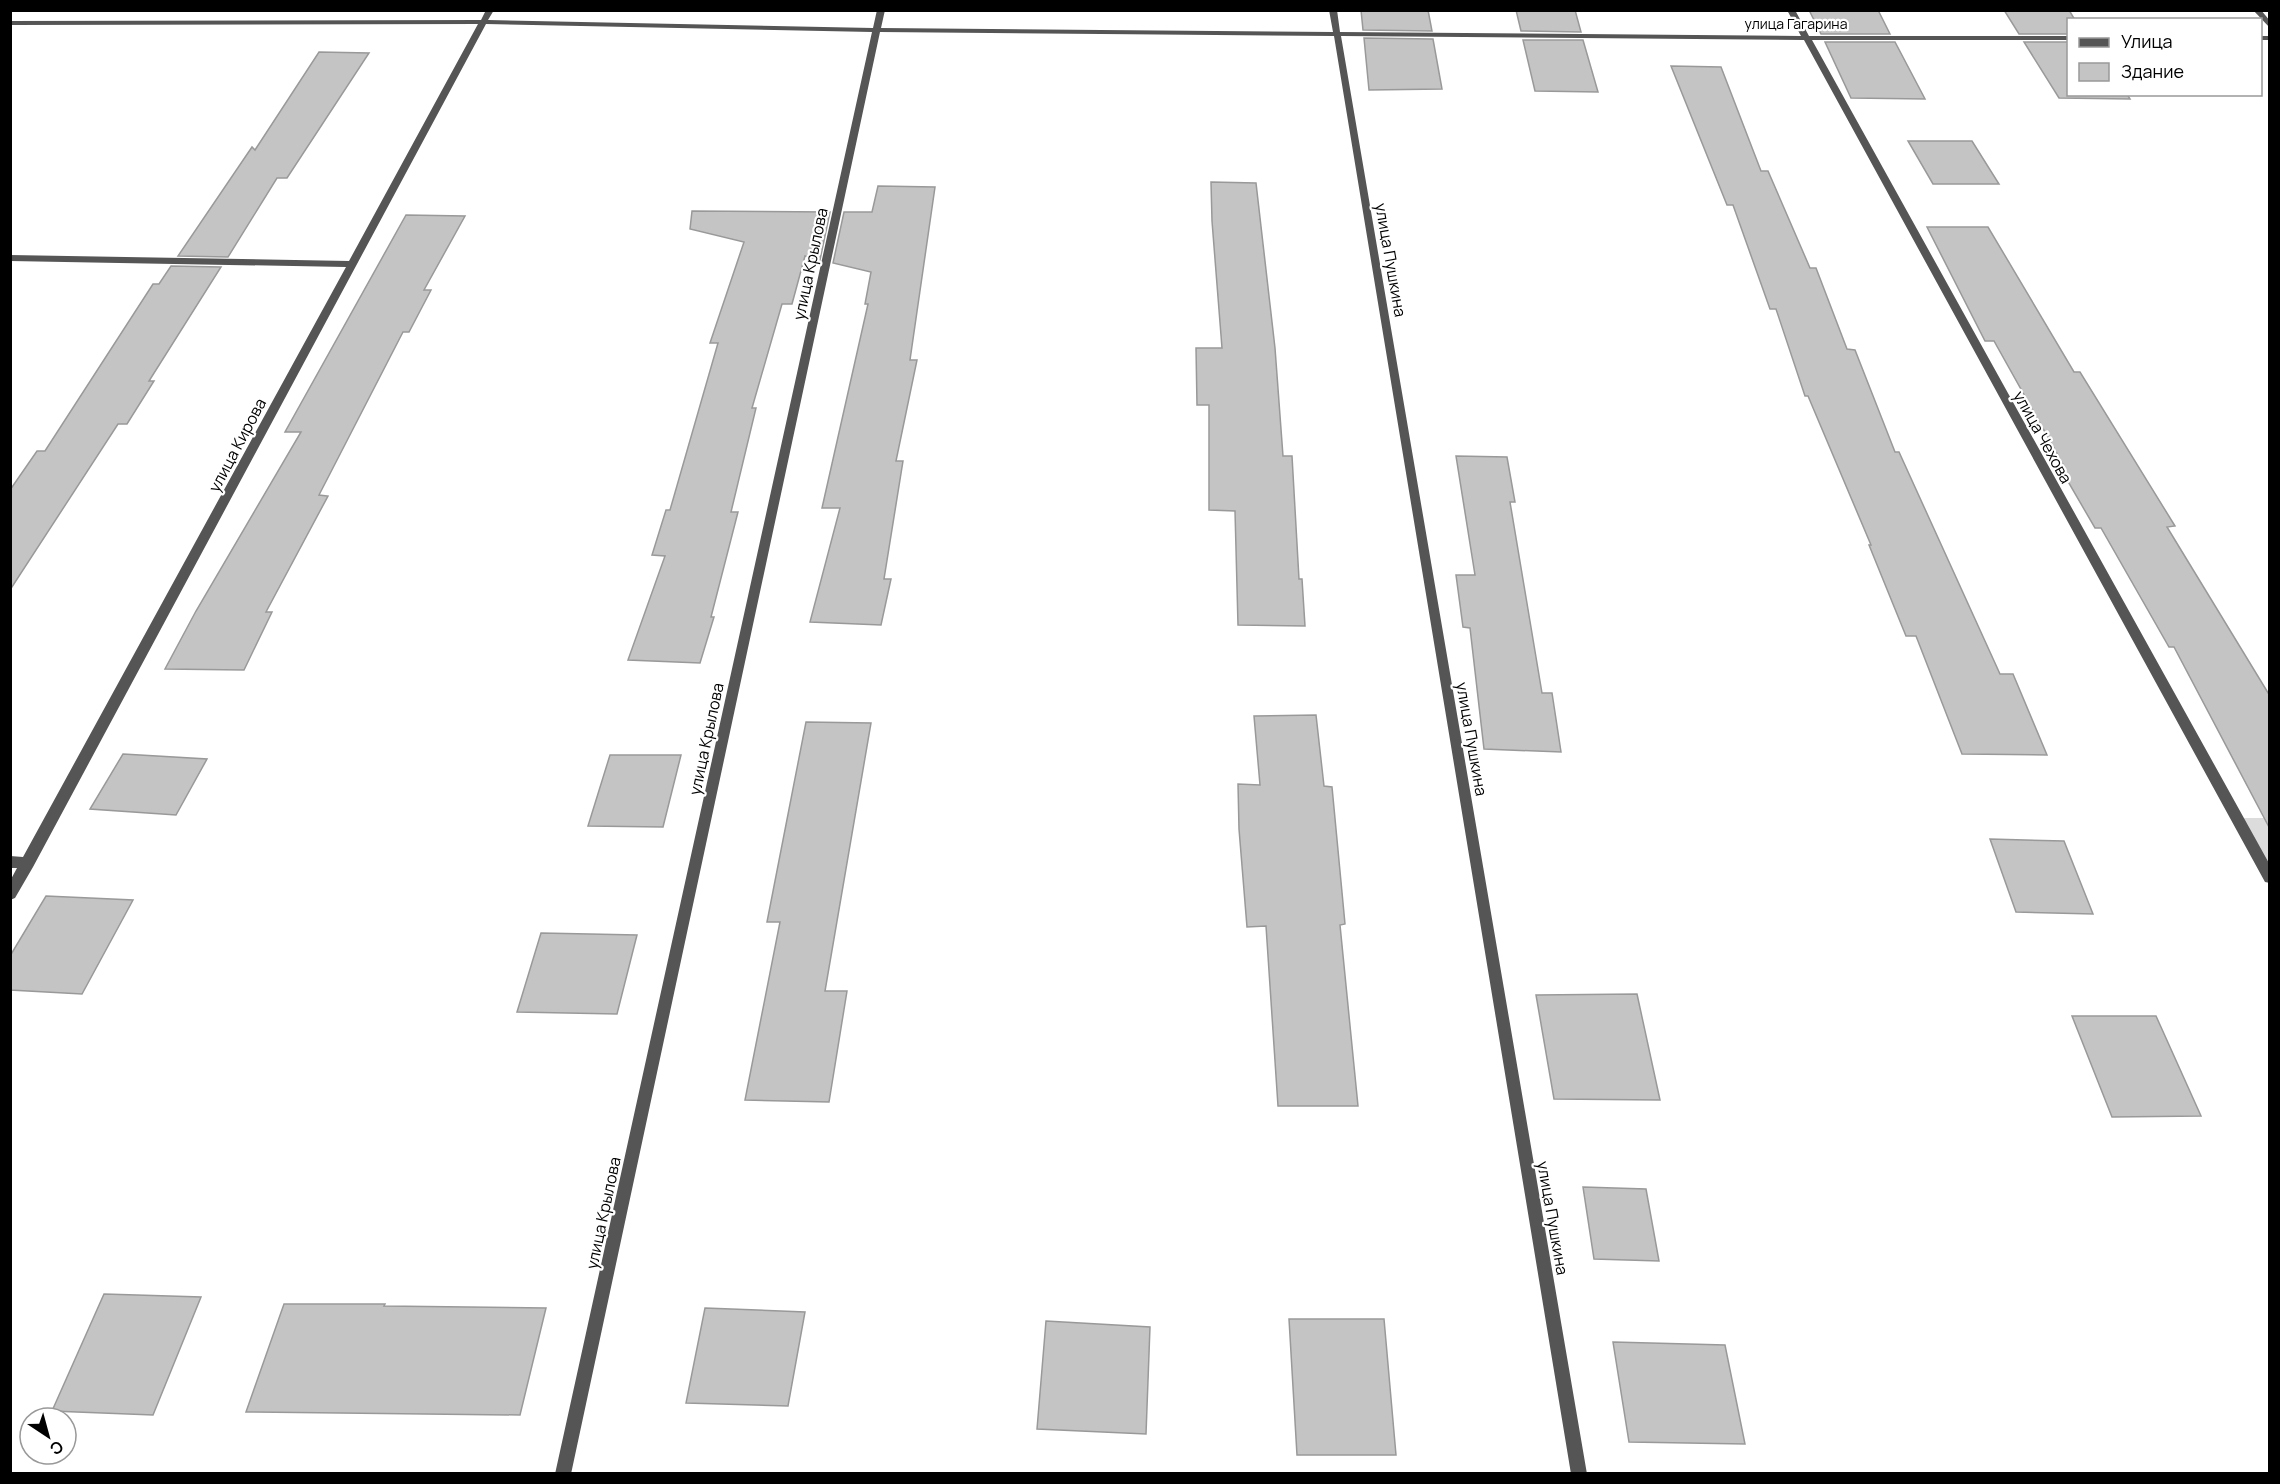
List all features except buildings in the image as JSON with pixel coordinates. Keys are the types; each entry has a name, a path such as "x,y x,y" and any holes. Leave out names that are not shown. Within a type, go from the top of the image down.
{"street":[{"name":"улица Кирова","path":"10,894 490,10"},
{"name":"улица Крылова","path":"563,1473 881,10"},
{"name":"улица Пушкина","path":"1333,10 1580,1473"},
{"name":"улица Чехова","path":"1791,10 2270,878"},
{"path":"2256,10 2270,26"},
{"name":"улица Гагарина","path":"10,23 484,22 877,30 2067,38"},
{"path":"10,258 352,264"},
{"path":"10,862 28,863"}],"shaded area":[{"path":"2243,818 2269,818 2269,867"}]}
